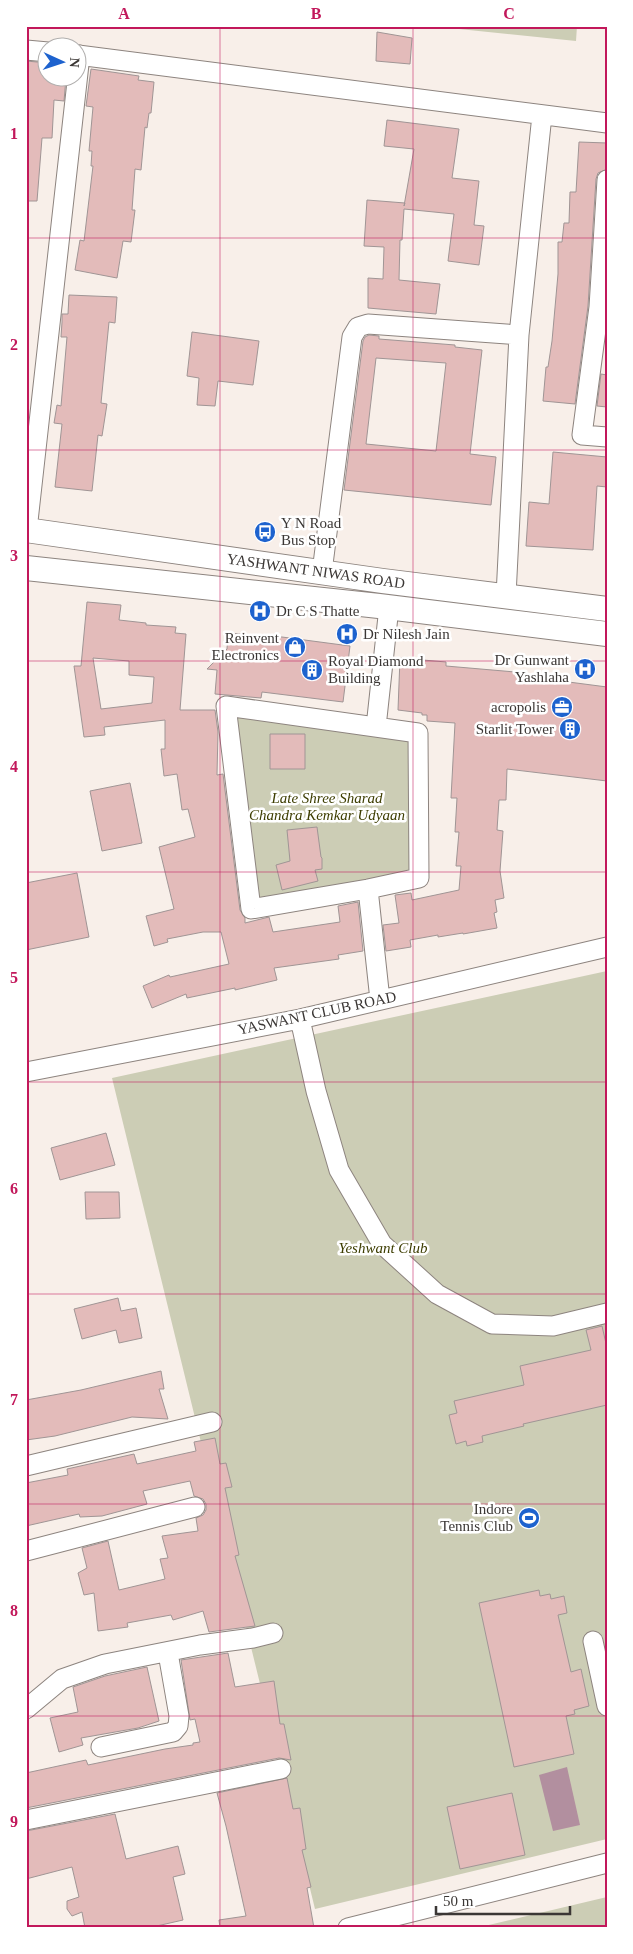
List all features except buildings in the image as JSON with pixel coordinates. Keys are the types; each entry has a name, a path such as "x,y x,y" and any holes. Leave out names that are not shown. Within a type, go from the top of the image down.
{"main road":[{"name":"YASHWANT NIWAS ROAD","path":"26,530 322,572 607,609"},
{"name":"YASHWANT NIWAS ROAD","path":"26,568 389,607 607,634"}],"street":[{"path":"88,56 607,123"},
{"path":"26,530 75,88"},
{"path":"506,596 519,335 542,115"},
{"path":"607,180 603,307 582,435 607,437"},
{"path":"322,572 352,337 358,327 368,324 519,335"},
{"path":"376,727 389,607"},
{"path":"226,706 418,733 419,878 368,889 252,909 226,706"},
{"path":"368,889 380,1000"},
{"name":"YASWANT CLUB ROAD","path":"26,1072 300,1019 607,947"},
{"path":"300,1019 316,1092 339,1170 382,1244 437,1294 492,1324 553,1326 607,1313"},
{"path":"26,1466 212,1422"},
{"path":"26,1551 195,1507"},
{"path":"26,1709 62,1679 105,1664 272,1633"},
{"path":"593,1641 607,1706"},
{"path":"101,1747 173,1732 178,1726 179,1716 168,1653"},
{"path":"26,1820 281,1769"},
{"path":"348,1928 607,1864"}],"green space":[{"path":"430,26 577,26 576,41"},
{"name":"Late Shree Sharad Chandra Kemkar Udyaan","path":"226,706 418,733 419,878 251,909"},
{"name":"Yeshwant Club","path":"607,971 607,1839 315,1909 112,1078"},
{"path":"607,1897 607,1928 476,1928"}],"shaded area":[{"path":"567,1767 580,1825 553,1831 539,1775"}],"place":[{"name":"Y N Road Bus Stop","path":"265,532"},
{"name":"Dr C S Thatte","path":"260,611"},
{"name":"Dr Nilesh Jain","path":"347,634"},
{"name":"Reinvent Electronics","path":"295,647"},
{"name":"Dr Gunwant Yashlaha","path":"585,669"},
{"name":"Royal Diamond Building","path":"312,670"},
{"name":"acropolis","path":"562,707"},
{"name":"Starlit Tower","path":"570,729"},
{"name":"Indore Tennis Club","path":"529,1518"}]}
